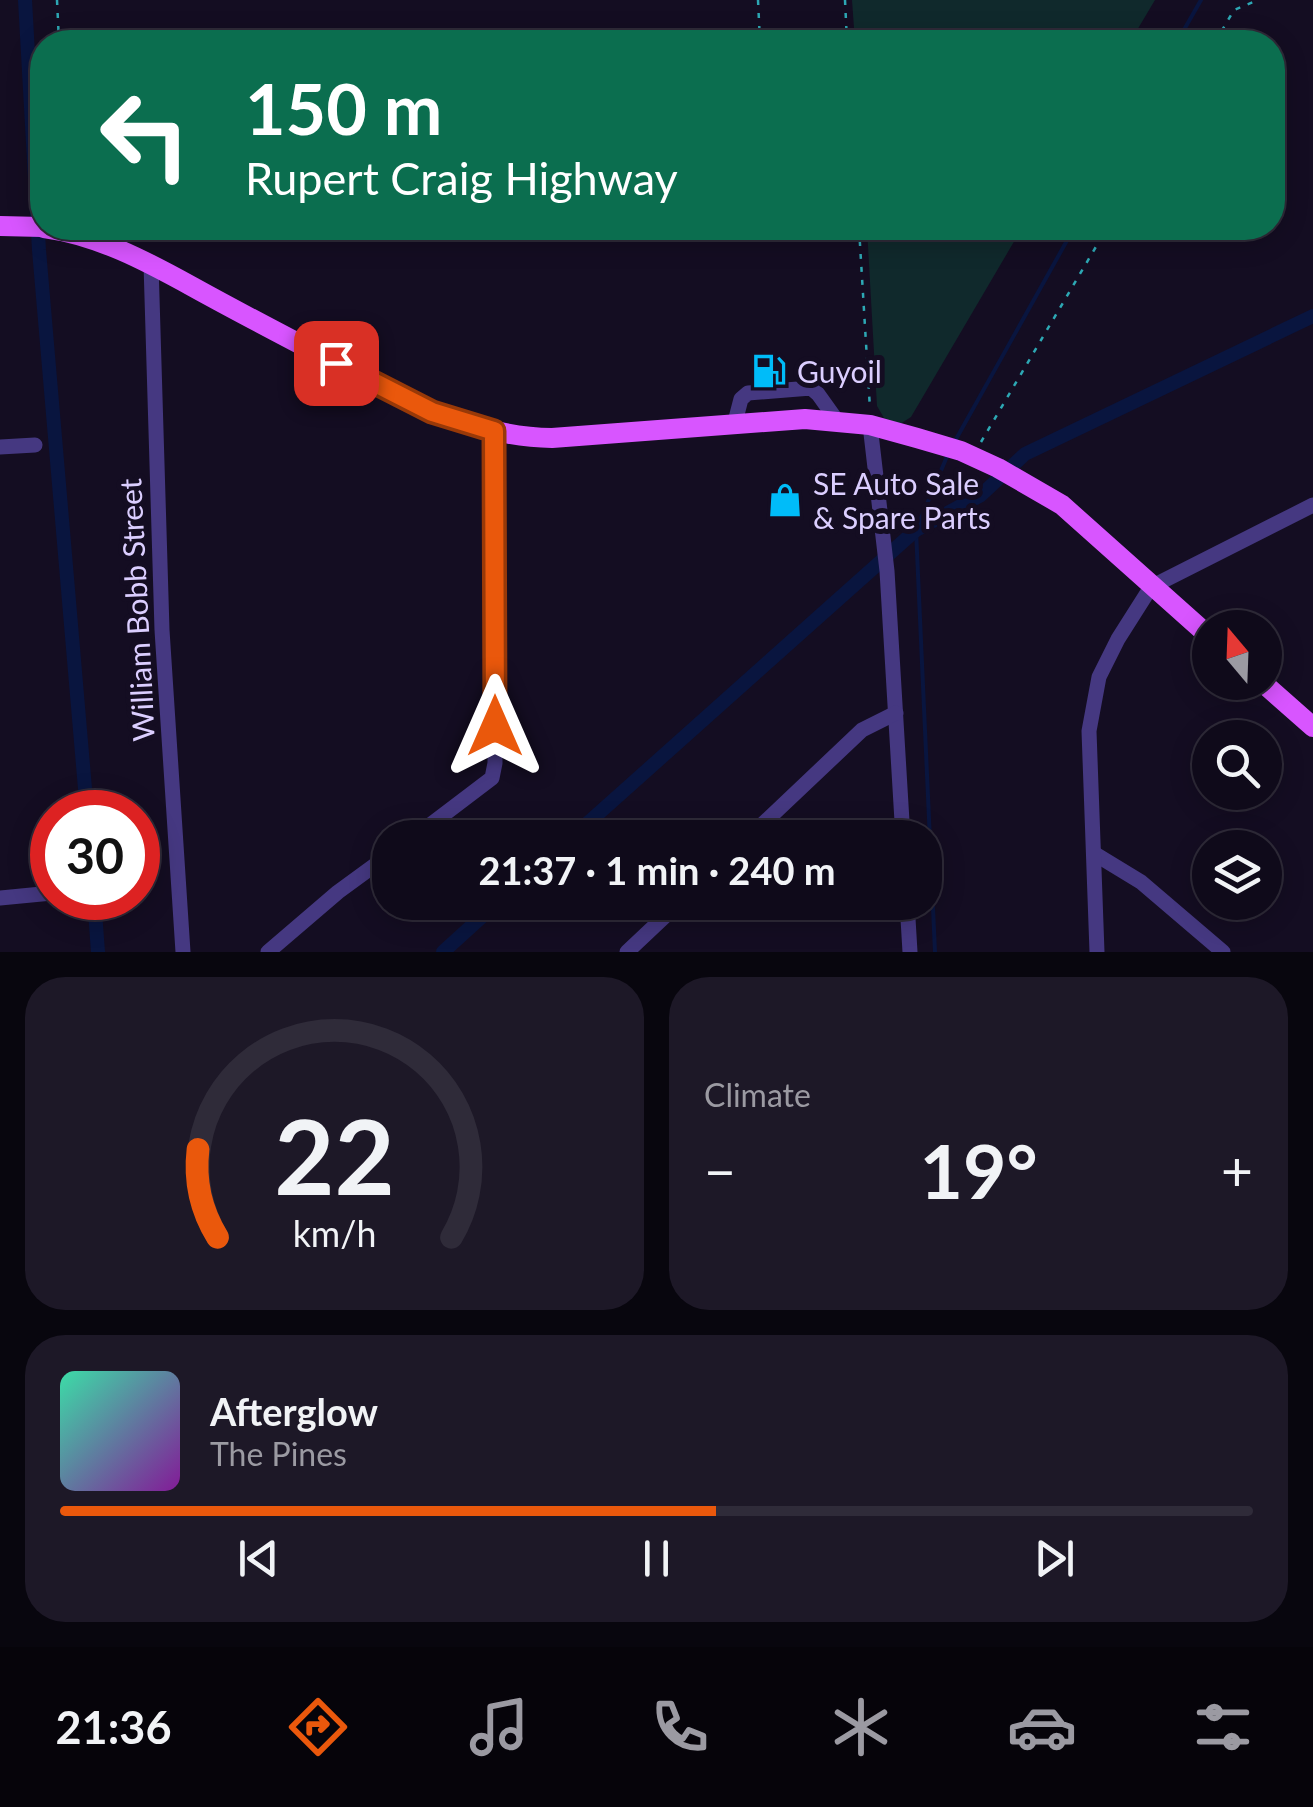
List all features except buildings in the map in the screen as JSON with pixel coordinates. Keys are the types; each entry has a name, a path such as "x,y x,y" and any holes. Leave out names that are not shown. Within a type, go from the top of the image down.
{"main road":[{"path":"0,226 30,227"},
{"path":"93,240 151,264 432,412 494,431 552,438 804,419 870,425 967,454 1062,505 1192,622"},
{"path":"1282,700 1313,727"}],"street":[{"name":"William Bobb Street","path":"151,264 162,630 182,952"},
{"path":"735,422 741,399 748,394 811,388 838,422"},
{"path":"870,425 887,571 902,820"},
{"path":"437,820 492,778 495,763 494,431"},
{"path":"0,447 35,445"},
{"path":"1097,952 1089,731 1099,677 1151,587 1313,505"},
{"path":"767,820 862,730 896,713"},
{"path":"1095,854 1141,882 1224,952"},
{"path":"268,952 372,867"},
{"path":"0,898 30,895"},
{"path":"627,952 661,920"},
{"path":"908,920 910,952"}],"path":[{"path":"57,0 58,30"},
{"path":"758,0 759,30"},
{"path":"845,0 846,30"},
{"path":"1222,30 1234,10 1258,0"},
{"path":"860,240 870,425"},
{"path":"967,454 1100,240"}],"green space":[{"path":"852,0 1155,0 1137,30 854,30"},
{"path":"868,240 1015,240 911,417 900,424 884,418 877,406"}],"waterway":[{"path":"25,0 30,89"},
{"path":"1184,30 1201,0"},
{"path":"38,240 85,790"},
{"path":"955,441 1067,240"},
{"path":"591,820 916,530 981,495 1025,454 1313,316"},
{"path":"935,952 916,530 948,454"},
{"path":"96,920 98,952"},
{"path":"443,952 478,920"}],"place":[{"name":"Guyoil","path":"769,371"},
{"name":"SE Auto Sale & Spare Parts","path":"785,500"}],"route":[{"path":"336,363 432,412 494,431 495,726"}]}
